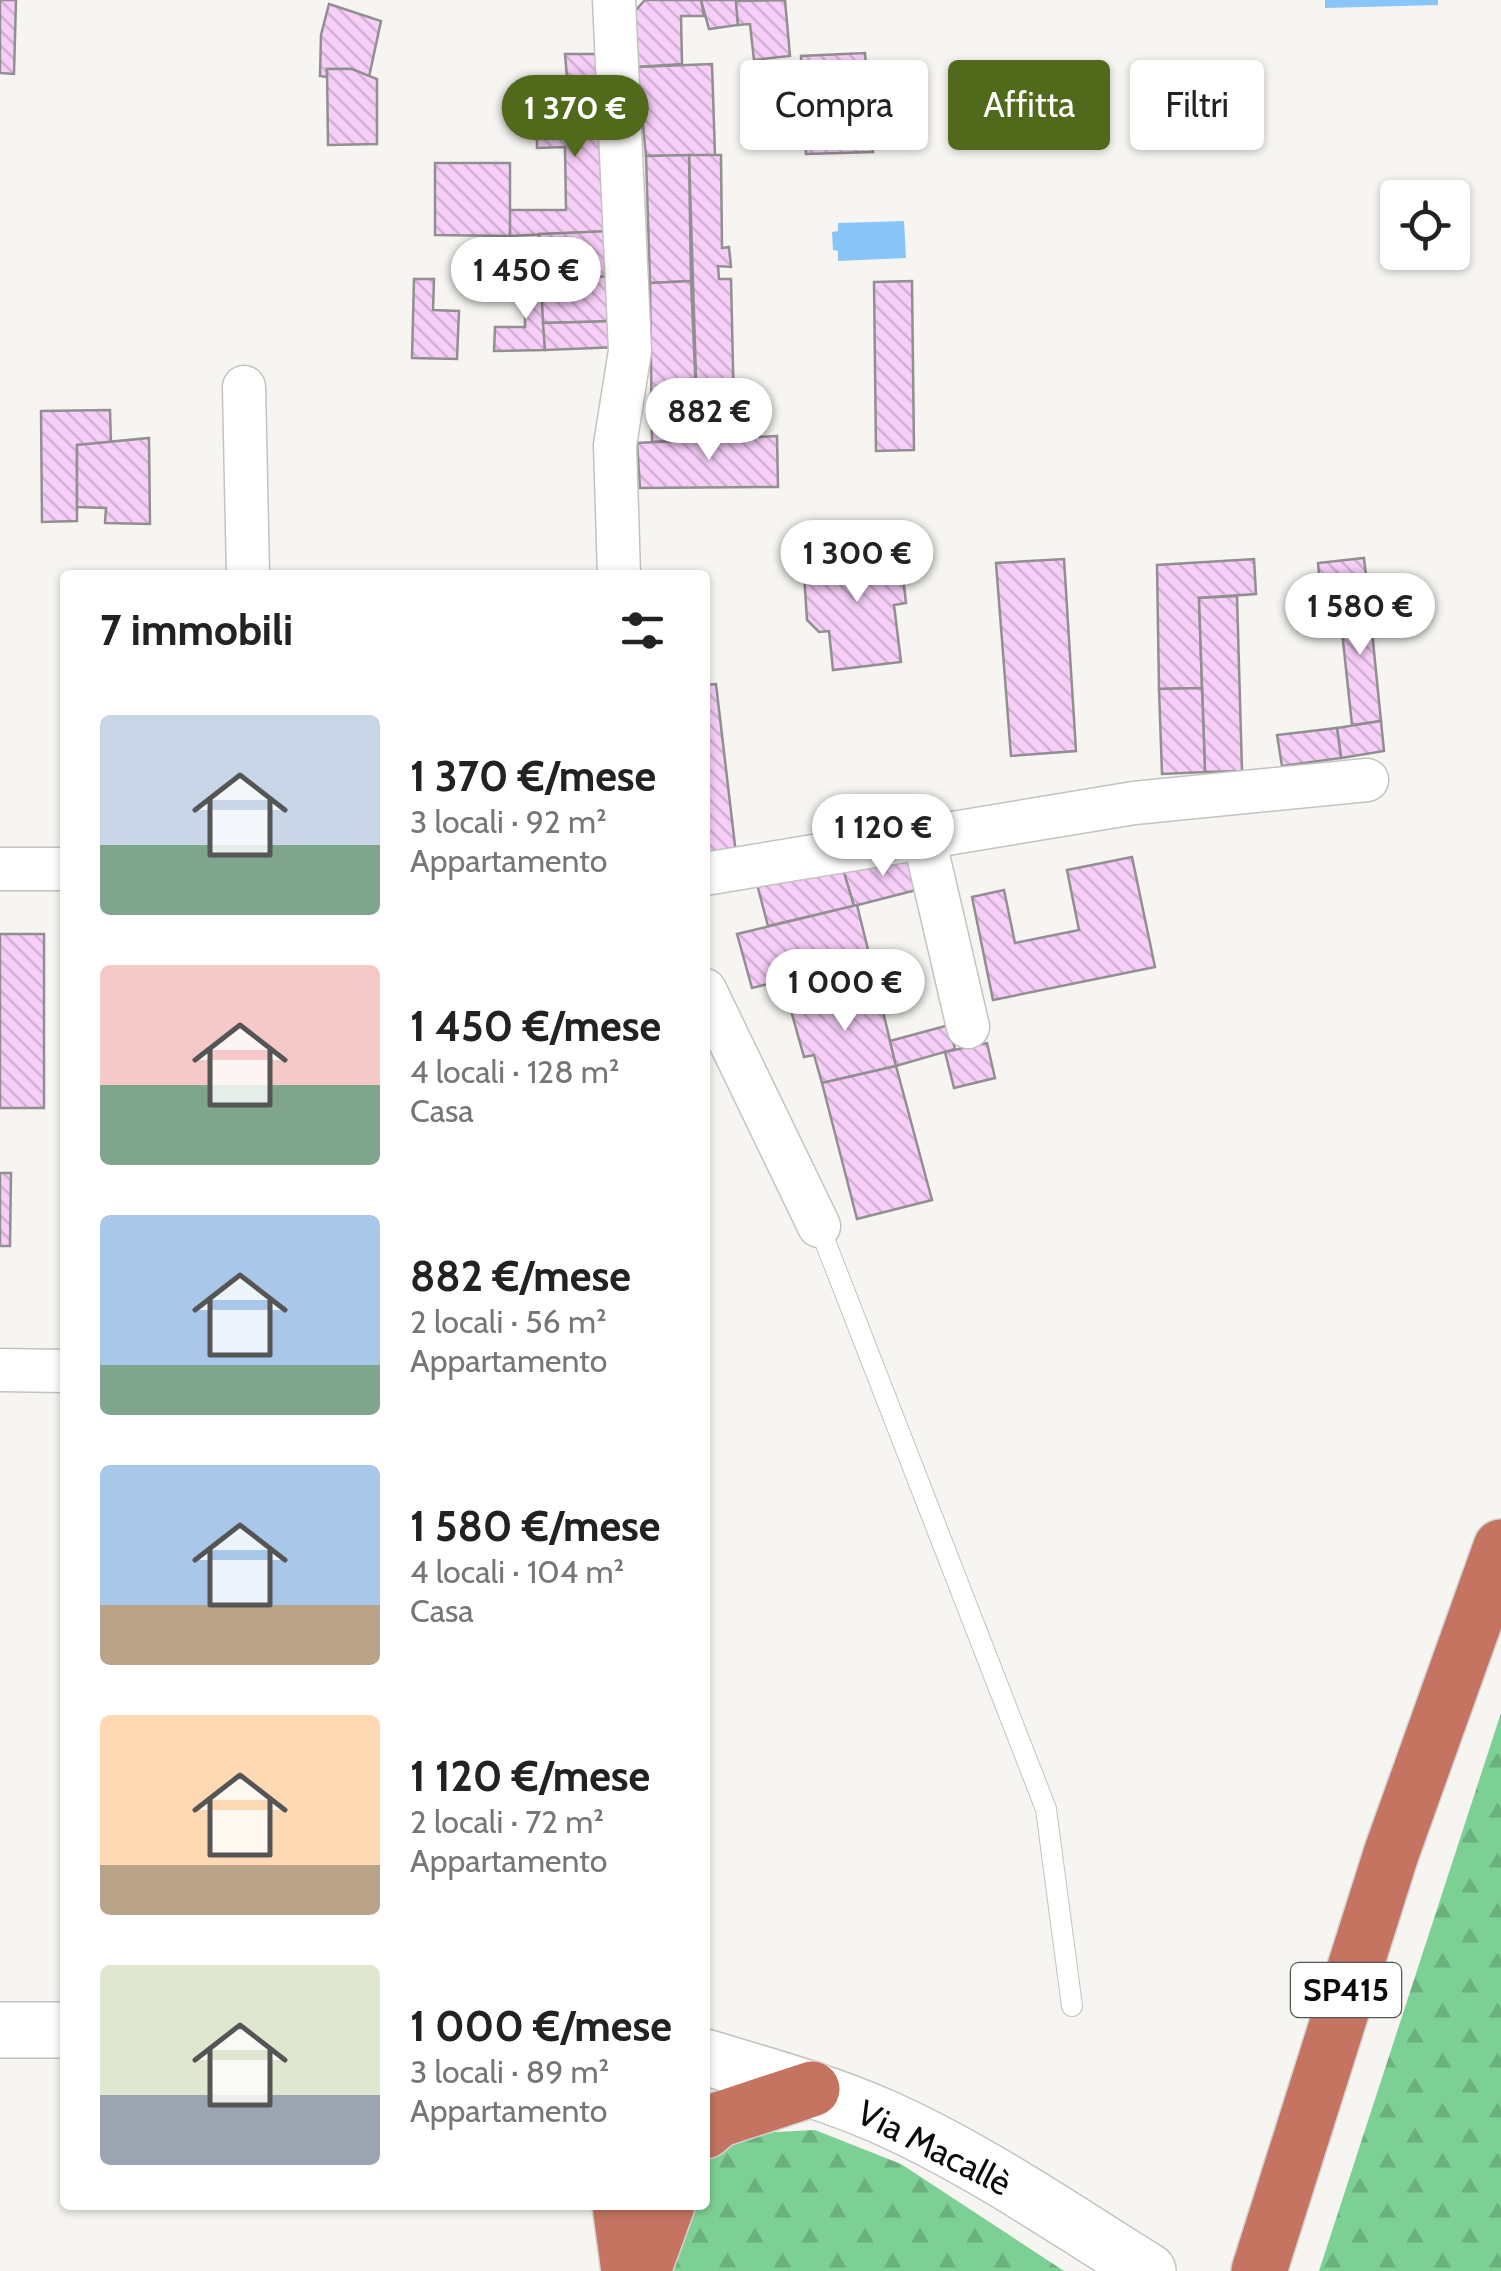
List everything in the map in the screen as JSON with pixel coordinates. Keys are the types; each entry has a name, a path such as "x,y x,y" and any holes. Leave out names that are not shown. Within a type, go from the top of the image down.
{"highway":[{"name":"SP415","path":"1259,2271 1301,2126 1391,1854 1501,1547"},
{"path":"1391,1854 1439,1791 1501,1662"},
{"path":"710,2127 718,2120 812,2089"},
{"path":"1232,2271 1242,2238 1301,2126"},
{"path":"621,2210 629,2271"},
{"path":"643,2271 665,2210"}],"street":[{"path":"614,0 630,351 616,445 620,570"},
{"path":"244,387 248,570"},
{"path":"710,873 1134,803 1367,780"},
{"path":"924,838 968,1027"},
{"path":"0,869 60,870"},
{"path":"710,1000 819,1226"},
{"path":"0,1370 60,1371"},
{"path":"0,2030 60,2030"},
{"name":"Via Macallè","path":"710,2058 812,2089 884,2117 1020,2192 1148,2271"}],"lane":[{"path":"819,1226 1046,1809 1072,2006"}],"green space":[{"path":"1501,1713 1501,2271 1319,2271"},
{"path":"815,2130 901,2164 1064,2271 672,2271 688,2210 710,2210 710,2156 756,2133"}],"water":[{"path":"1325,0 1438,0 1438,5 1325,8"},
{"path":"904,221 906,258 838,261 832,232 838,231 838,223"}],"building":[{"path":"0,0 16,0 14,74 0,73"},
{"path":"645,0 701,0 704,16 681,16 682,64 637,67 635,11"},
{"path":"701,0 736,0 738,25 709,29"},
{"path":"785,0 790,56 754,60 750,24 738,25 736,1"},
{"path":"329,4 381,21 369,77 352,69 327,69 327,77 320,76 321,35"},
{"path":"865,53 866,60 801,60 801,56"},
{"path":"565,54 598,54 611,231 510,236 509,210 566,210 565,147 537,148 537,125 571,125"},
{"path":"712,64 715,155 646,156 637,67"},
{"path":"327,69 352,69 377,79 377,144 328,145"},
{"path":"806,150 873,152 806,154"},
{"path":"689,155 721,155 722,248 729,247 731,267 718,266 719,279 731,279 734,411 712,413 713,439 698,440"},
{"path":"689,155 691,281 650,283 646,156"},
{"path":"435,163 510,163 510,236 435,235"},
{"path":"611,231 614,276 541,280 539,234"},
{"path":"541,272 545,350 494,351 495,327 525,327 525,273"},
{"path":"614,276 618,321 543,323 541,280"},
{"path":"414,279 434,279 433,310 459,311 457,359 412,358"},
{"path":"691,281 698,440 652,442 650,283"},
{"path":"912,281 914,450 876,451 874,282"},
{"path":"618,321 619,347 545,350 543,323"},
{"path":"110,410 111,445 77,445 77,521 42,522 41,411"},
{"path":"777,436 778,487 640,488 637,443"},
{"path":"149,438 150,524 105,523 106,508 77,507 77,445"},
{"path":"900,549 906,603 894,605 901,662 833,670 829,631 819,632 807,620 803,559"},
{"path":"1364,558 1368,592 1321,595 1318,563"},
{"path":"1064,559 1076,751 1011,756 996,563"},
{"path":"1254,559 1256,594 1199,598 1202,688 1159,689 1157,565"},
{"path":"1368,592 1381,721 1352,725 1338,594"},
{"path":"1237,596 1242,771 1205,772 1199,598"},
{"path":"716,684 736,854 710,857 710,685"},
{"path":"1202,688 1205,772 1162,774 1159,689"},
{"path":"1381,721 1384,751 1341,758 1337,728"},
{"path":"1337,728 1341,758 1282,766 1277,735"},
{"path":"917,854 924,888 854,906 842,866"},
{"path":"1132,857 1155,967 993,1000 972,897 1004,890 1015,943 1079,930 1067,870"},
{"path":"842,866 854,906 768,926 757,884"},
{"path":"857,905 877,986 790,1007 784,980 752,988 737,934"},
{"path":"0,934 44,934 44,1108 0,1108"},
{"path":"877,986 896,1066 822,1083 814,1055 804,1057 790,1007"},
{"path":"949,1025 955,1049 896,1066 890,1041"},
{"path":"987,1043 995,1078 954,1088 945,1052"},
{"path":"896,1066 932,1200 857,1219 822,1083"},
{"path":"0,1173 11,1173 10,1246 0,1246"}]}
